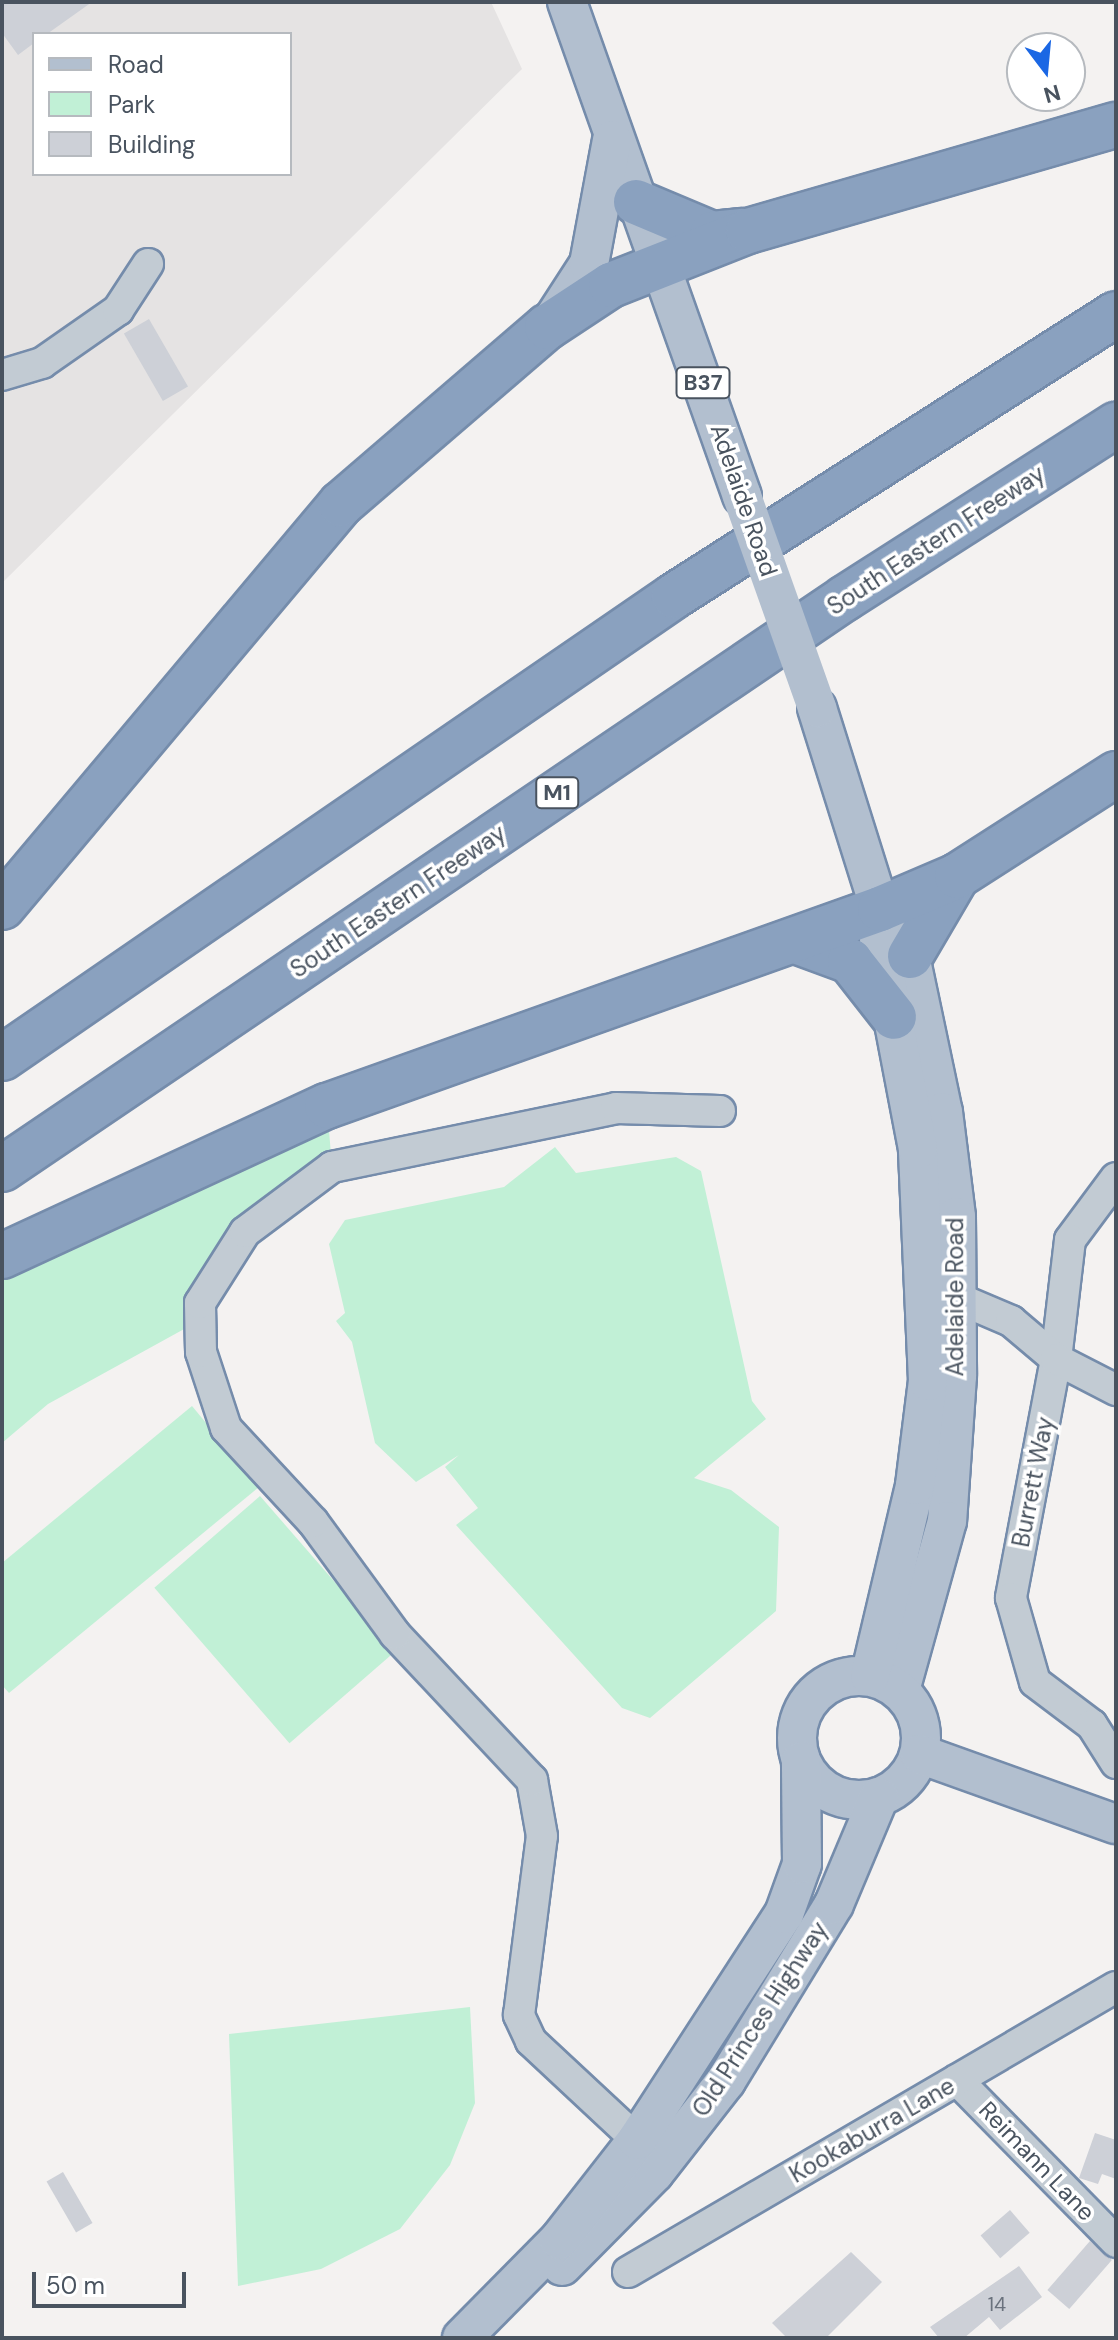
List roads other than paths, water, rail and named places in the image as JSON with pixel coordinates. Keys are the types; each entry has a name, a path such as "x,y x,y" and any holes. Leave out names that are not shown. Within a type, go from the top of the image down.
{"highway":[{"path":"2,907 341,504 547,327 611,285 663,270 748,231 1116,125"},
{"path":"636,202 712,234 748,231"},
{"path":"2,1058 674,596 1116,314"},
{"name":"South Eastern Freeway","path":"2,1169 845,598 1116,425"},
{"path":"2,1256 327,1106 796,941 957,876 1116,774"},
{"path":"910,956 957,876"},
{"path":"796,941 850,961 894,1017"}],"main road":[{"name":"Adelaide Road","path":"567,2 817,708 880,909 910,956 943,1112 957,1298 947,1521 885,1684"},
{"path":"547,327 589,264 613,137"},
{"name":"Adelaide Road","path":"880,909 879,944 918,1149 928,1381 885,1684"},
{"path":"833,1681 885,1684 919,1719 920,1754 905,1780 879,1797 841,1798 810,1777 801,1761 798,1724 805,1706 833,1681"},
{"path":"920,1754 1116,1823"},
{"name":"Old Princes Highway","path":"496,2309 637,2140 784,1914 802,1864 801,1761"},
{"name":"Old Princes Highway","path":"462,2338 496,2309 575,2257 726,2081 834,1904 879,1797"}],"street":[{"path":"2,375 42,363 118,310 148,264"},
{"path":"637,2140 531,2041 519,2015 542,1836 532,1780 395,1634 313,1522 226,1428 201,1352 200,1303 245,1232 332,1167 616,1108 720,1111"},
{"name":"Burrett Way","path":"1116,1178 1070,1240 1056,1359 1011,1598 1035,1682 1092,1725 1116,1763"},
{"path":"957,1298 1011,1321 1056,1359 1116,1390"},
{"name":"Kookaburra Lane","path":"628,2272 1116,1987"},
{"name":"Reimann Lane","path":"957,2080 1116,2242"}]}
